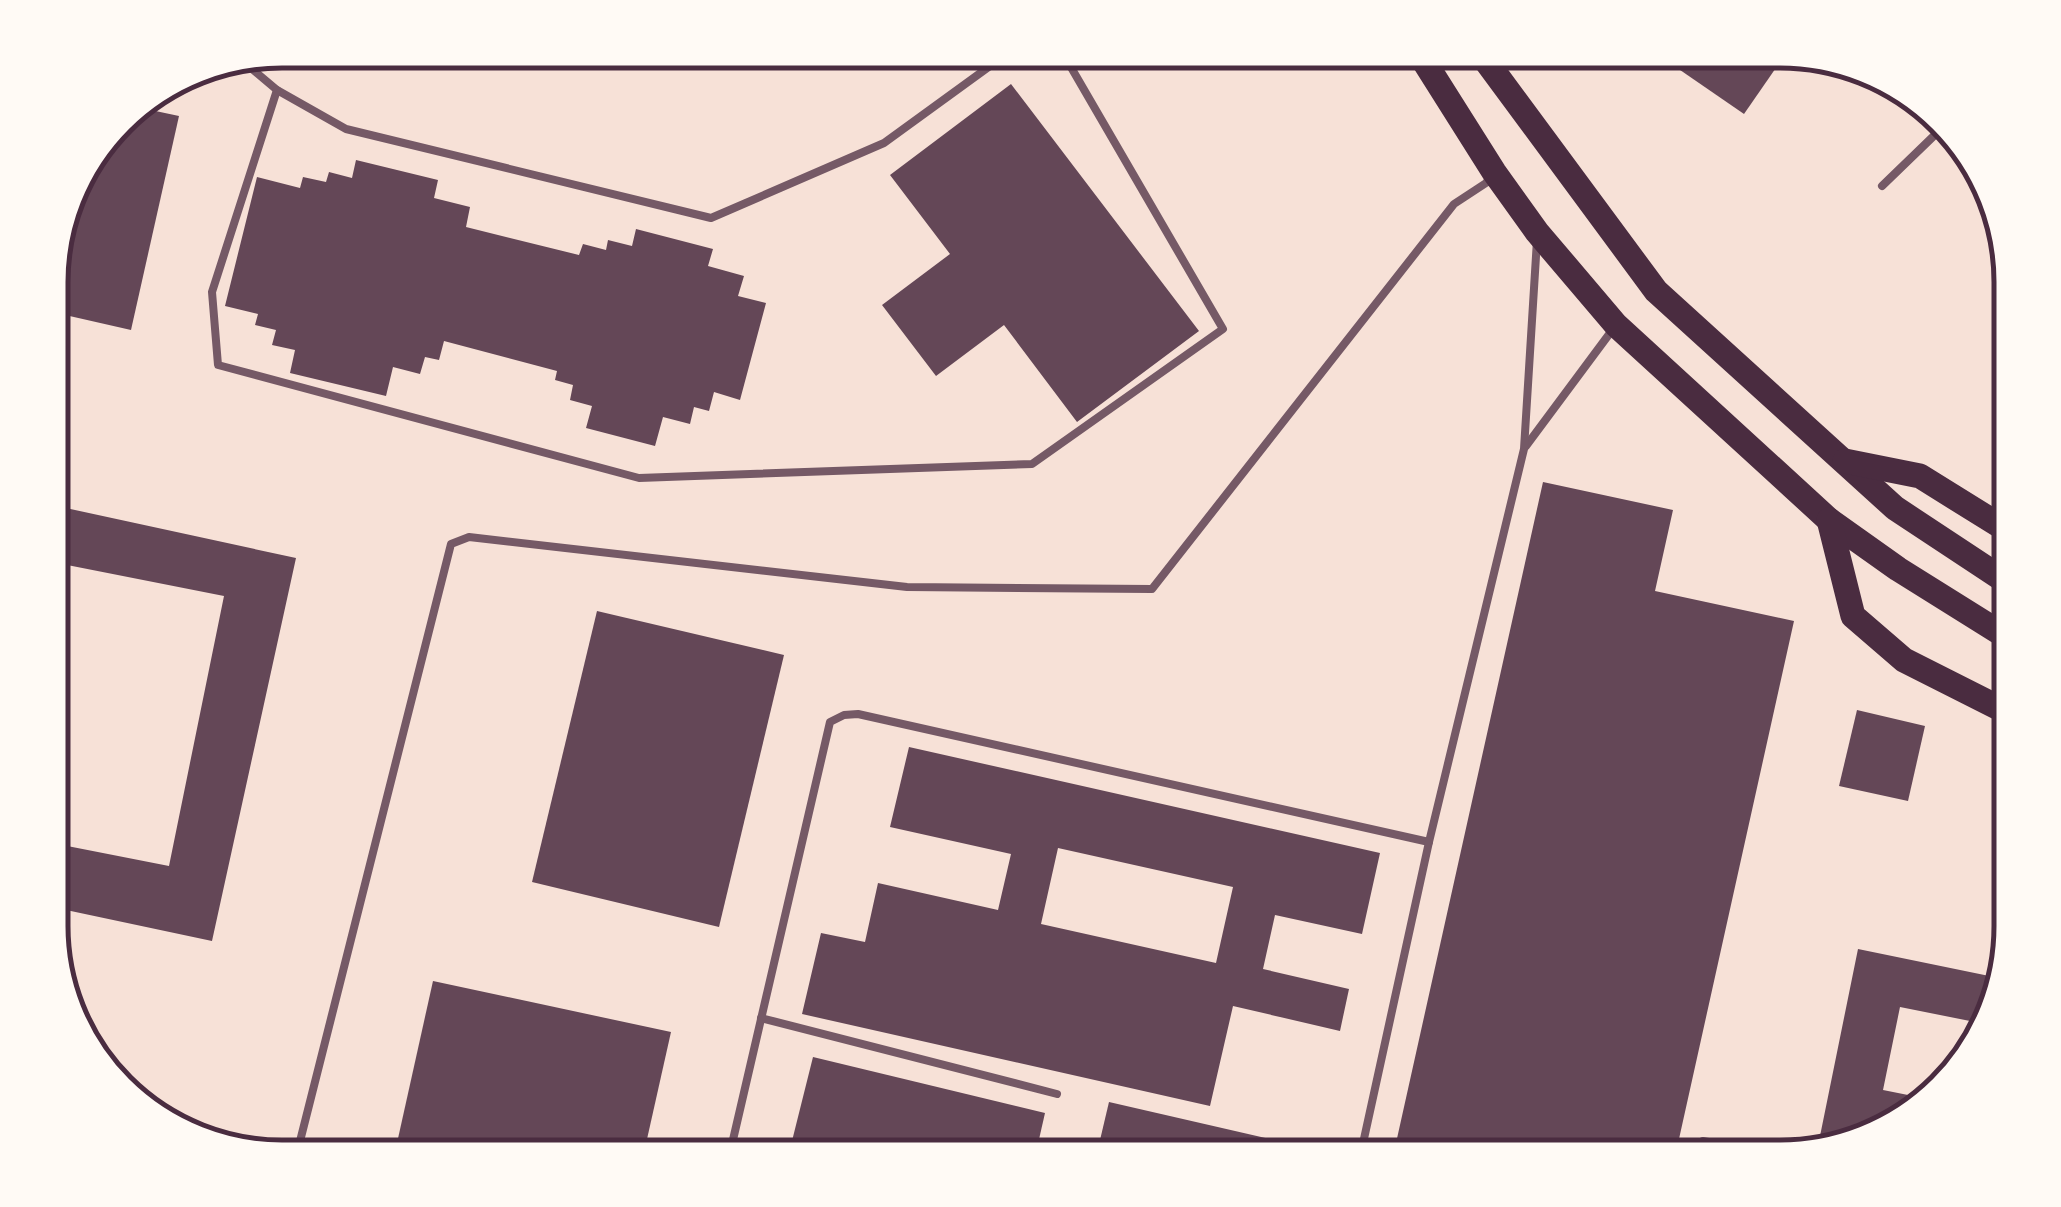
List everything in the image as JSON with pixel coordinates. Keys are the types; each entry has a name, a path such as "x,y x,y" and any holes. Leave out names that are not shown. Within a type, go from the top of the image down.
{"main road":[{"path":"1428,68 1537,232 1616,325 1830,520 1898,569 1993,628"},
{"path":"1491,68 1656,291 1895,508 1993,573"},
{"path":"1840,460 1920,476 1993,521"},
{"path":"1830,520 1852,616 1904,660 1993,705"}],"lane":[{"path":"254,70 276,90 346,129 711,218 884,143 987,68"},
{"path":"276,90 212,292 218,365 639,478 1032,464 1223,329 1071,68"},
{"path":"1882,186 1935,135"},
{"path":"300,1140 452,544 469,536 907,586 1152,589 1454,204 1486,183 1494,172"},
{"path":"1364,1139 1429,842 1524,450 1537,232"},
{"path":"1524,450 1616,325"},
{"path":"733,1140 830,722 844,715 858,714 1429,842"},
{"path":"761,1018 1057,1094"}],"building":[{"path":"1677,68 1776,68 1744,114"},
{"path":"1011,84 1199,331 1077,422 1004,325 936,376 882,305 950,254 890,175"},
{"path":"153,111 179,116 131,330 68,316 69,254 79,213 96,175 130,130"},
{"path":"356,160 438,180 434,198 470,207 466,227 579,255 583,244 606,250 608,240 632,246 636,229 713,249 708,266 744,276 738,296 766,303 740,400 714,392 709,411 694,407 690,424 663,417 655,446 586,428 592,406 570,400 573,385 555,380 557,371 444,341 439,360 425,357 420,374 393,367 386,396 290,373 295,350 272,345 276,330 255,325 258,314 225,306 257,177 300,188 303,177 326,182 329,172 352,178"},
{"path":"1543,482 1673,510 1655,591 1794,621 1679,1139 1397,1139"},
{"path":"68,508 296,558 212,941 68,910 68,846 169,866 224,596 68,565"},
{"path":"597,611 784,655 719,927 532,882"},
{"path":"1857,710 1925,726 1908,801 1839,786"},
{"path":"909,747 1380,853 1362,934 1275,915 1263,969 1349,989 1340,1031 1233,1006 1210,1106 802,1014 821,933 865,942 878,883 998,910 1011,854 890,827","holes":["1058,848 1233,887 1216,963 1041,924"]},
{"path":"1858,949 1987,975 1970,1021 1900,1007 1883,1090 1910,1095 1861,1123 1820,1135"},
{"path":"433,981 671,1032 647,1140 398,1140"},
{"path":"813,1057 1045,1113 1039,1139 792,1140"},
{"path":"1109,1102 1272,1139 1100,1139"}]}
